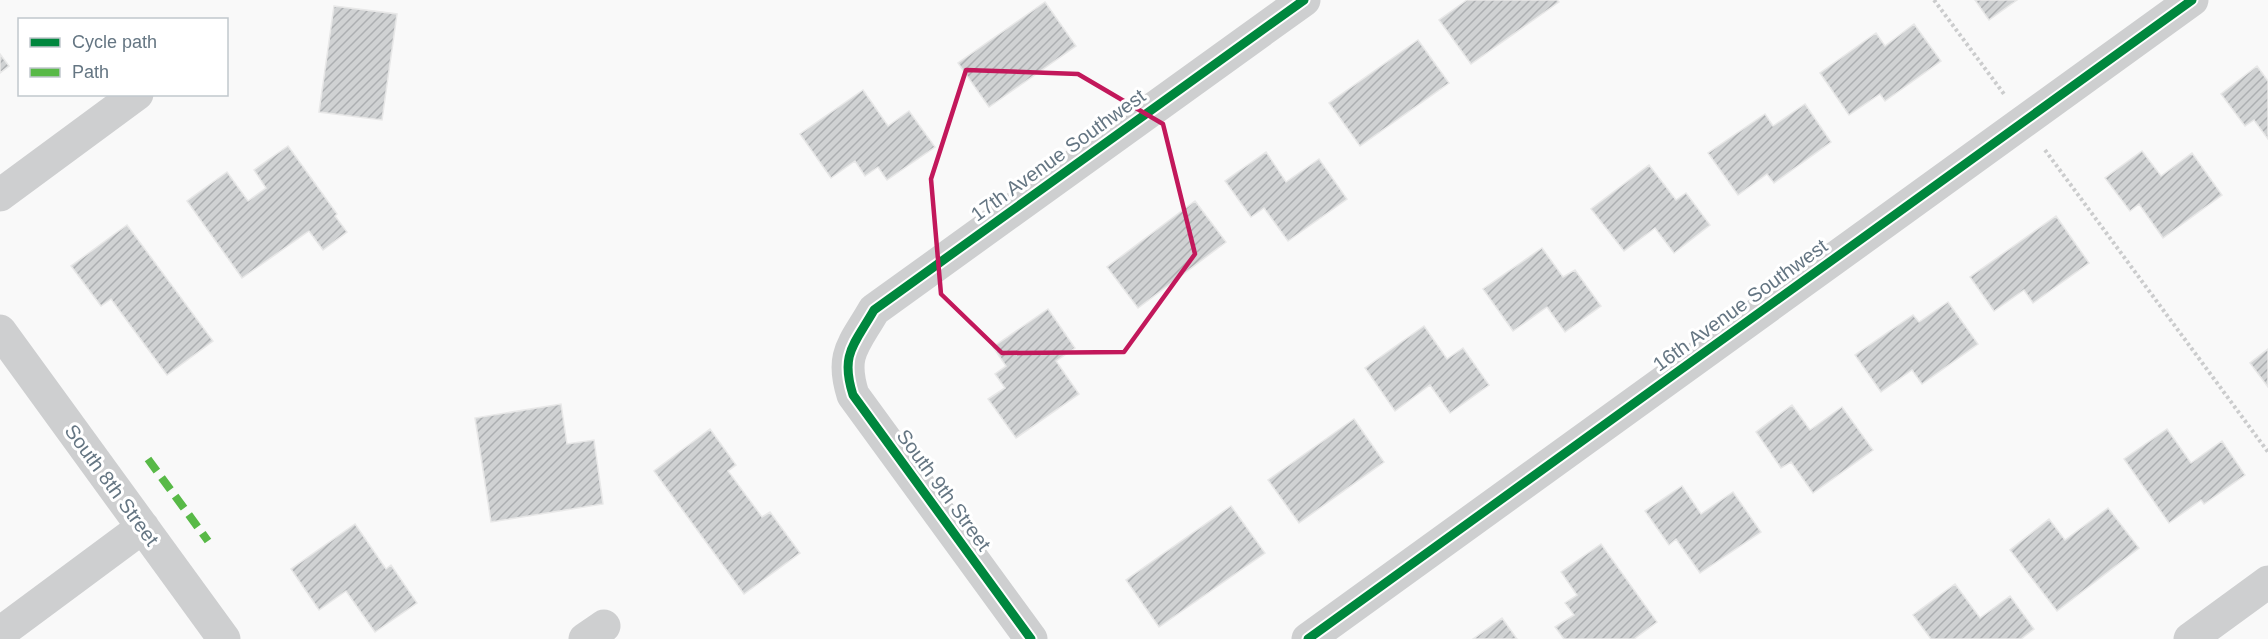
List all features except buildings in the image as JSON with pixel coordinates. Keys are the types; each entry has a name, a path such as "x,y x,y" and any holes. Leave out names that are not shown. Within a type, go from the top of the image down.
{"street":[{"name":"17th Avenue Southwest","path":"848,354 874,310 1304,0"},
{"name":"16th Avenue Southwest","path":"1308,639 2192,0"},
{"path":"0,195 134,96"},
{"name":"South 8th Street","path":"0,331 224,639"},
{"name":"South 9th Street","path":"848,354 847,376 853,395 1031,639"},
{"path":"0,633 143,527"},
{"path":"2190,639 2268,582"}],"path":[{"path":"1935,0 2268,452"}],"highlighted area":[{"path":"966,70 1078,74 1163,124 1195,254 1124,352 1002,353 941,294 931,179"}],"marked path":[{"path":"148,459 208,541"}],"cycle path":[{"path":"1031,639 853,395 848,369 851,350 874,310 1304,0"},
{"path":"1308,639 2192,0"}]}
